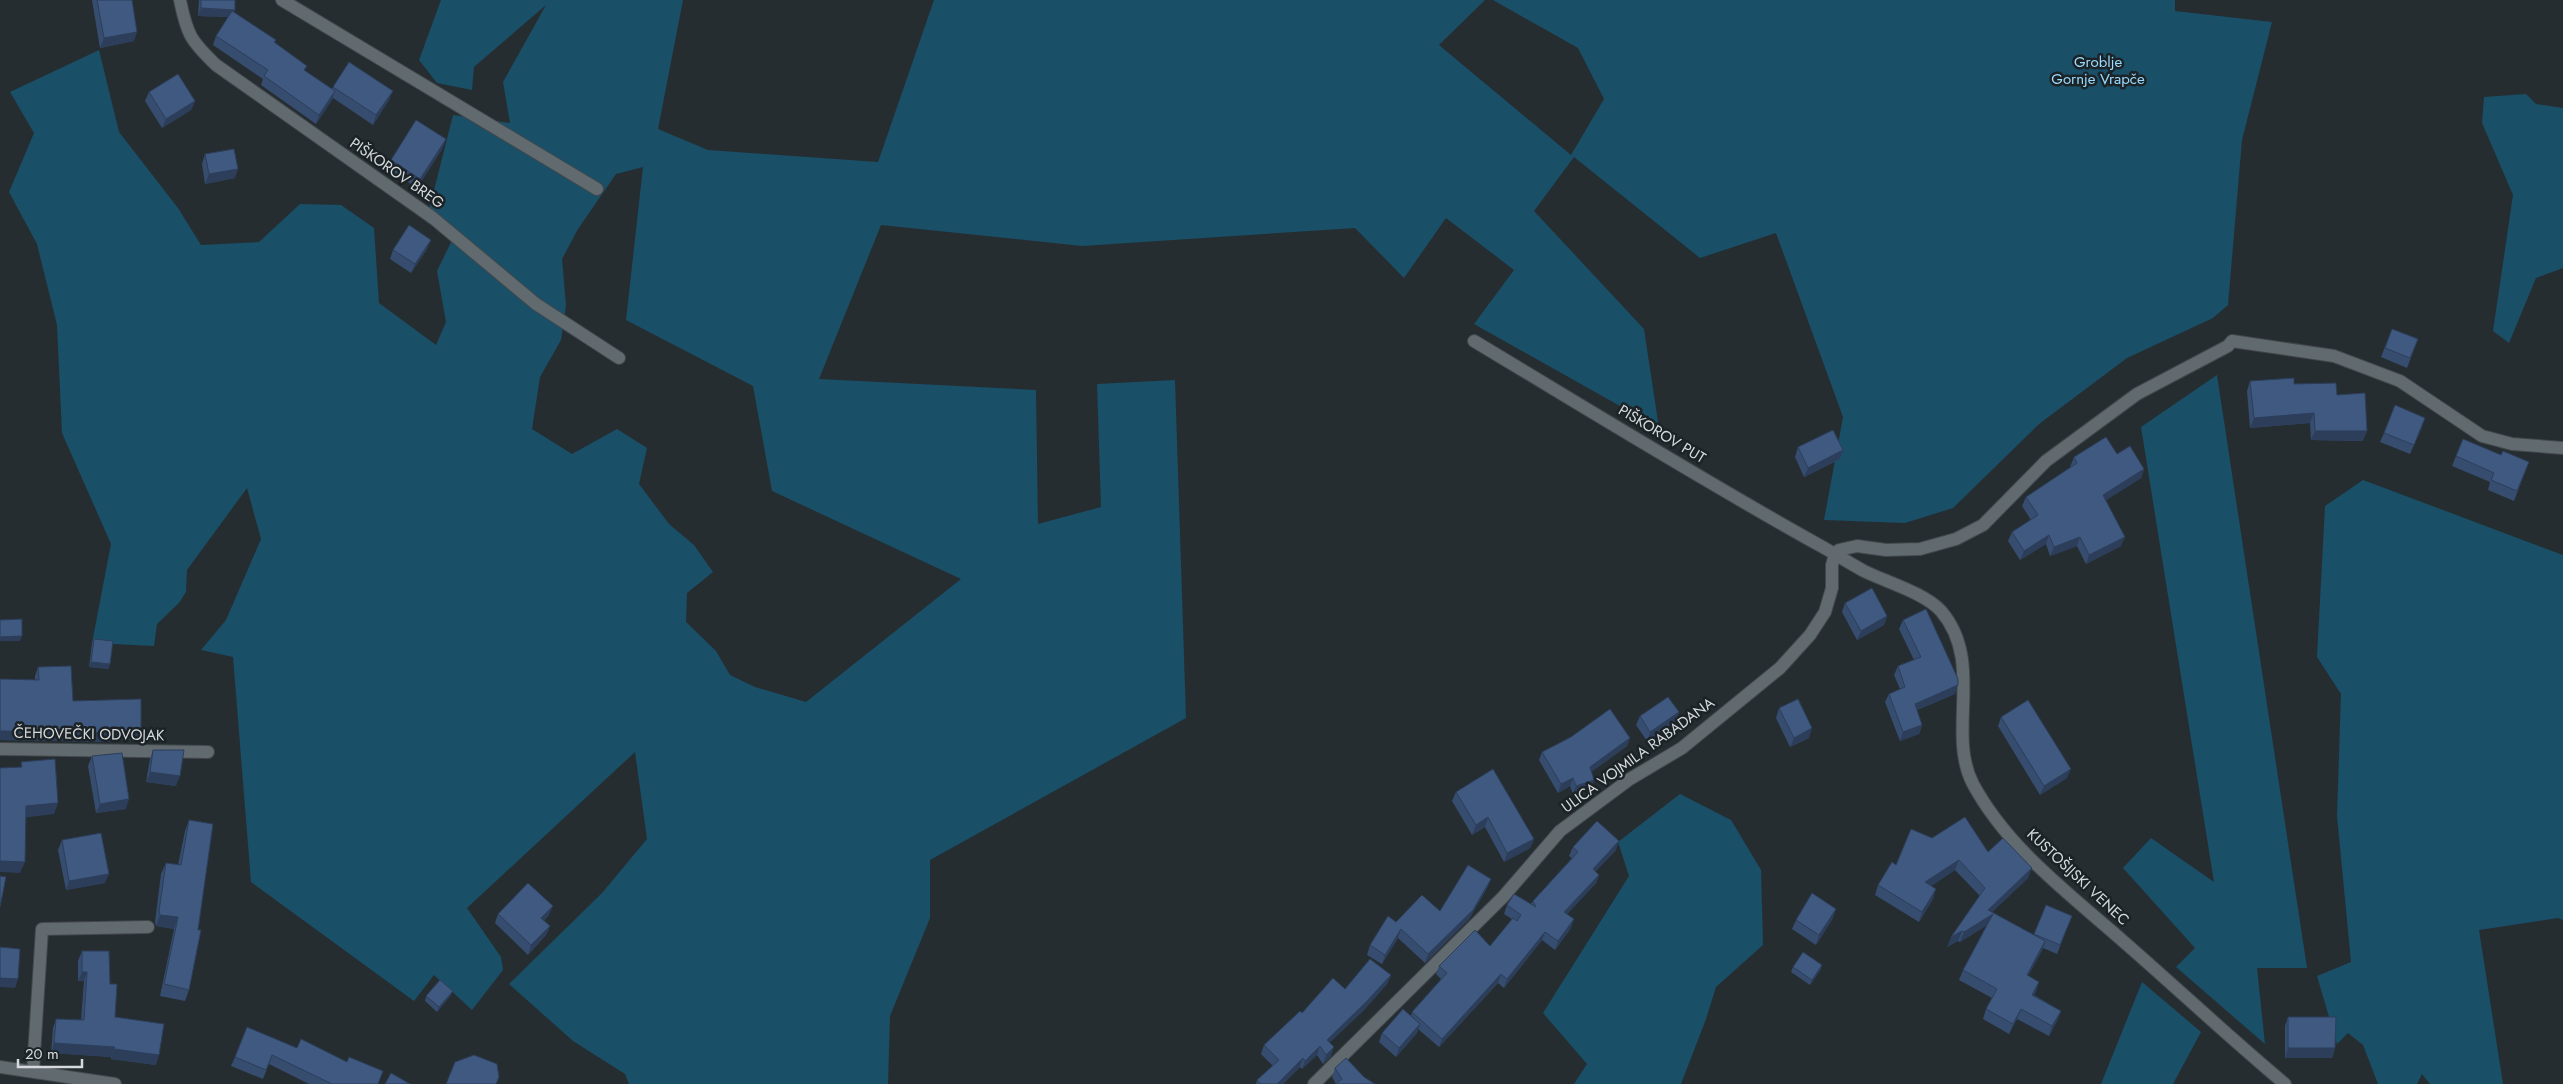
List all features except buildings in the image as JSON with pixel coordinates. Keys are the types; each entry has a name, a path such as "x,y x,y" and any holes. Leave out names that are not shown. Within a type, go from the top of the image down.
{"street":[{"name":"PIŠKOROV BREG","path":"180,0 186,27 192,41 216,65 432,218 536,304 619,358"},
{"path":"282,0 597,189"},
{"name":"PIŠKOROV PUT","path":"1474,341 1835,554"},
{"path":"1835,554 1847,547 1886,550 1920,549 1956,538 1983,525 2046,461 2136,394 2228,346 2232,341 2334,356 2400,381 2482,436 2512,444 2563,448"},
{"name":"ULICA VOJMILA RABADANA","path":"1314,1084 1503,897 1560,831 1630,779 1682,748 1780,668 1810,635 1825,612 1832,588 1835,554"},
{"name":"KUSTOŠIJSKI VENEC","path":"1835,554 1929,601 1950,622 1962,662 1965,696 1963,746 1965,762 1971,780 1983,800 2022,852 2285,1084"},
{"name":"ČEHOVEČKI ODVOJAK","path":"0,749 208,752"},
{"path":"33,1071 42,929 148,927"},
{"path":"0,1067 115,1084"}],"green space":[{"name":"Groblje Gornje Vrapče","path":"441,0 683,0 658,129 708,150 878,162 934,0 1485,0 1439,45 1571,155 1604,99 1578,48 1493,0 2175,0 2175,11 2272,22 2242,140 2228,305 2213,318 2127,358 2039,424 1953,508 1905,523 1824,520 1843,417 1776,233 1700,258 1574,157 1534,211 1644,329 1659,428 1474,324 1514,270 1446,218 1404,278 1355,228 1082,246 881,225 819,379 1036,390 1038,524 1101,507 1097,384 1175,380 1186,718 930,860 930,918 890,1016 888,1084 629,1084 625,1074 573,1041 509,984 602,893 647,839 635,752 467,908 501,957 503,970 472,1010 434,975 414,1001 251,882 233,657 201,650 226,620 261,539 247,488 187,570 186,592 179,603 157,624 154,646 92,643 111,544 62,433 57,325 37,244 9,192 34,133 10,92 99,50 119,132 178,208 201,245 259,242 300,204 341,205 374,228 379,303 436,345 446,322 437,271 453,238 426,222 453,115 510,123 503,82 546,5 474,67 472,90 437,83 419,60","holes":["643,167 626,320 753,386 772,491 961,579 806,702 755,687 730,675 716,651 686,622 687,593 713,572 694,545 669,524 639,484 647,448 617,429 572,454 532,429 540,377 561,340 566,306 562,259 578,229 616,174"]},
{"path":"2526,94 2536,104 2563,108 2563,268 2536,278 2509,343 2493,331 2513,195 2482,123 2484,97"},
{"path":"2217,375 2307,968 2257,968 2265,1044 2176,967 2195,948 2123,868 2151,838 2214,882 2141,427"},
{"path":"2363,480 2563,555 2563,920 2558,918 2479,930 2503,1084 2430,1084 2422,1074 2417,1084 2378,1084 2363,1045 2348,1033 2337,1044 2317,976 2351,962 2337,816 2341,694 2317,657 2325,506"},
{"path":"1680,794 1731,820 1761,870 1763,945 1716,987 1681,1084 1574,1084 1587,1064 1543,1013 1629,876 1618,842"},
{"path":"2142,982 2201,1032 2173,1084 2101,1084"}]}
